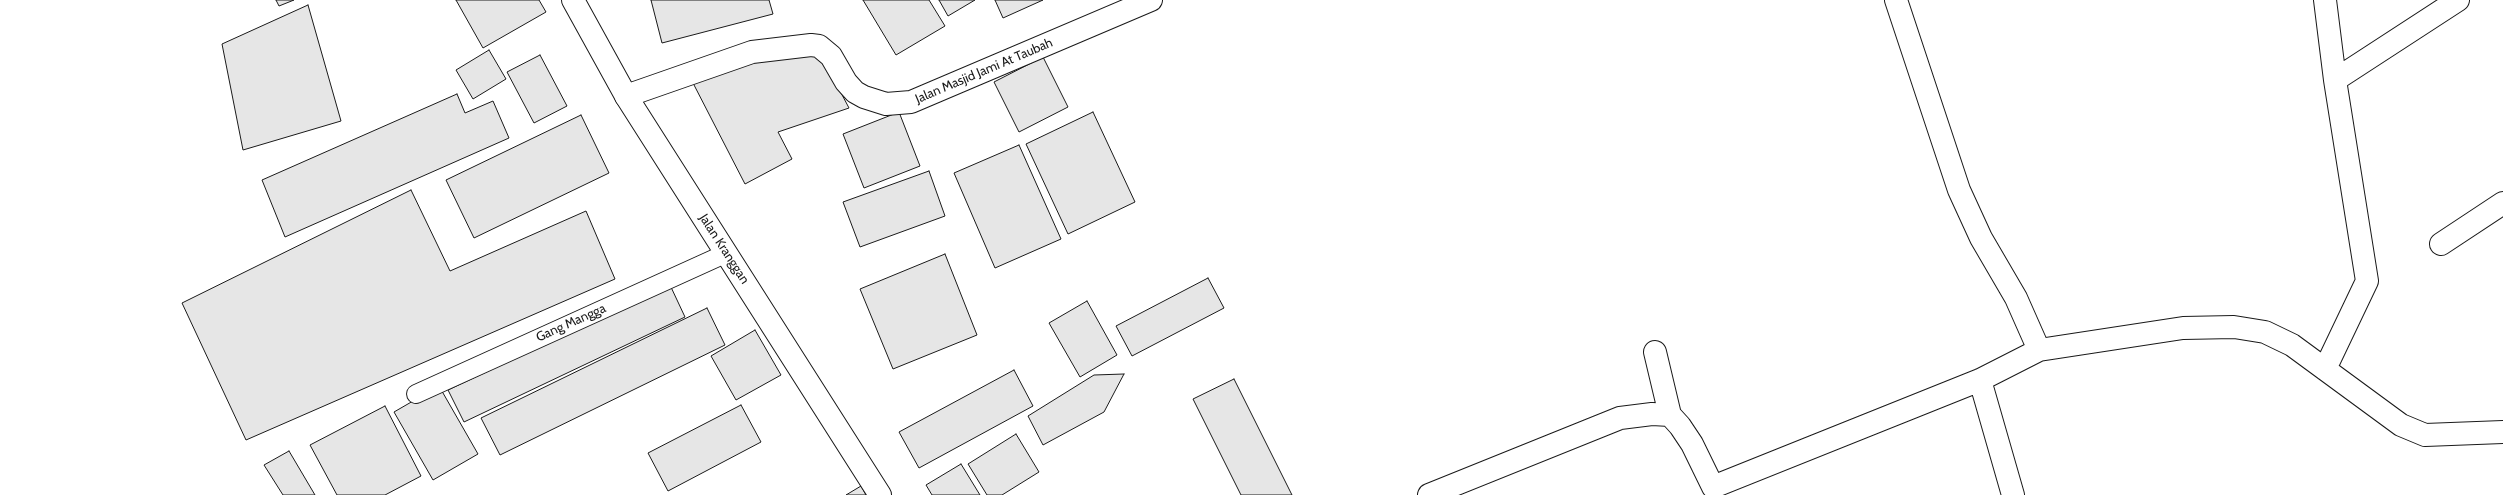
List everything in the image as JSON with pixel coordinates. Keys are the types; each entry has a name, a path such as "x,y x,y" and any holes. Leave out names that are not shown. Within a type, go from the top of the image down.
{"street":[{"name":"Jalan Kranggan","path":"573,0 626,96 880,495"},
{"name":"Jalan Masjid Jami At Taubah","path":"626,96 752,52 811,45 819,46 831,56 846,82 855,92 864,97 886,104 911,102 1151,0"},
{"path":"1896,0 1959,190 1981,238 2016,298 2040,350"},
{"path":"2324,369 2367,281 2335,80 2325,0"},
{"path":"2335,80 2458,0"},
{"path":"2441,244 2503,202"},
{"path":"1656,352 1670,415 1692,444 1715,491 1980,380 2040,350 2183,328 2234,327 2265,332 2292,345 2401,425 2425,435 2503,432"},
{"path":"1980,380 2014,495"},
{"path":"1429,495 1620,418 1652,414 1670,415"}],"lane":[{"name":"Gang Mangga","path":"416,394 727,253"}],"building":[{"path":"276,0 294,0 279,6"},
{"path":"456,0 539,0 546,12 483,48"},
{"path":"651,0 769,0 773,14 662,43"},
{"path":"863,0 929,0 945,26 896,55"},
{"path":"939,0 975,0 948,16"},
{"path":"995,0 1043,0 1003,18"},
{"path":"308,5 341,121 243,150 222,44"},
{"path":"489,50 506,79 473,99 456,70"},
{"path":"820,53 849,108 778,132 792,159 745,184 693,83 740,59"},
{"path":"540,55 567,106 534,123 507,72"},
{"path":"1043,57 1068,107 1019,132 994,82"},
{"path":"457,94 465,113 493,101 509,138 285,237 262,180"},
{"path":"899,112 920,166 864,188 843,134"},
{"path":"1093,112 1135,202 1068,234 1026,144"},
{"path":"581,115 609,173 474,238 446,180"},
{"path":"1019,145 1061,239 995,268 954,173"},
{"path":"929,171 945,216 860,247 843,202"},
{"path":"411,190 450,271 586,211 615,279 246,440 182,303"},
{"path":"945,254 977,335 893,369 860,289"},
{"path":"1208,278 1224,308 1132,356 1116,326"},
{"path":"670,285 685,317 464,422 448,390"},
{"path":"1087,301 1117,355 1080,377 1049,323"},
{"path":"707,308 725,345 500,455 481,418"},
{"path":"755,330 781,375 736,400 711,356"},
{"path":"1014,370 1033,406 919,468 899,432"},
{"path":"1124,374 1104,412 1043,445 1028,416 1094,375"},
{"path":"1234,379 1292,495 1241,495 1193,399"},
{"path":"439,386 478,454 433,480 394,412"},
{"path":"741,405 761,442 668,491 648,453"},
{"path":"385,406 421,476 385,495 337,495 310,445"},
{"path":"1016,434 1039,472 1002,495 987,495 968,464"},
{"path":"289,451 315,495 283,495 264,465"},
{"path":"961,464 980,495 932,495 926,485"},
{"path":"861,486 866,495 846,495"}]}
